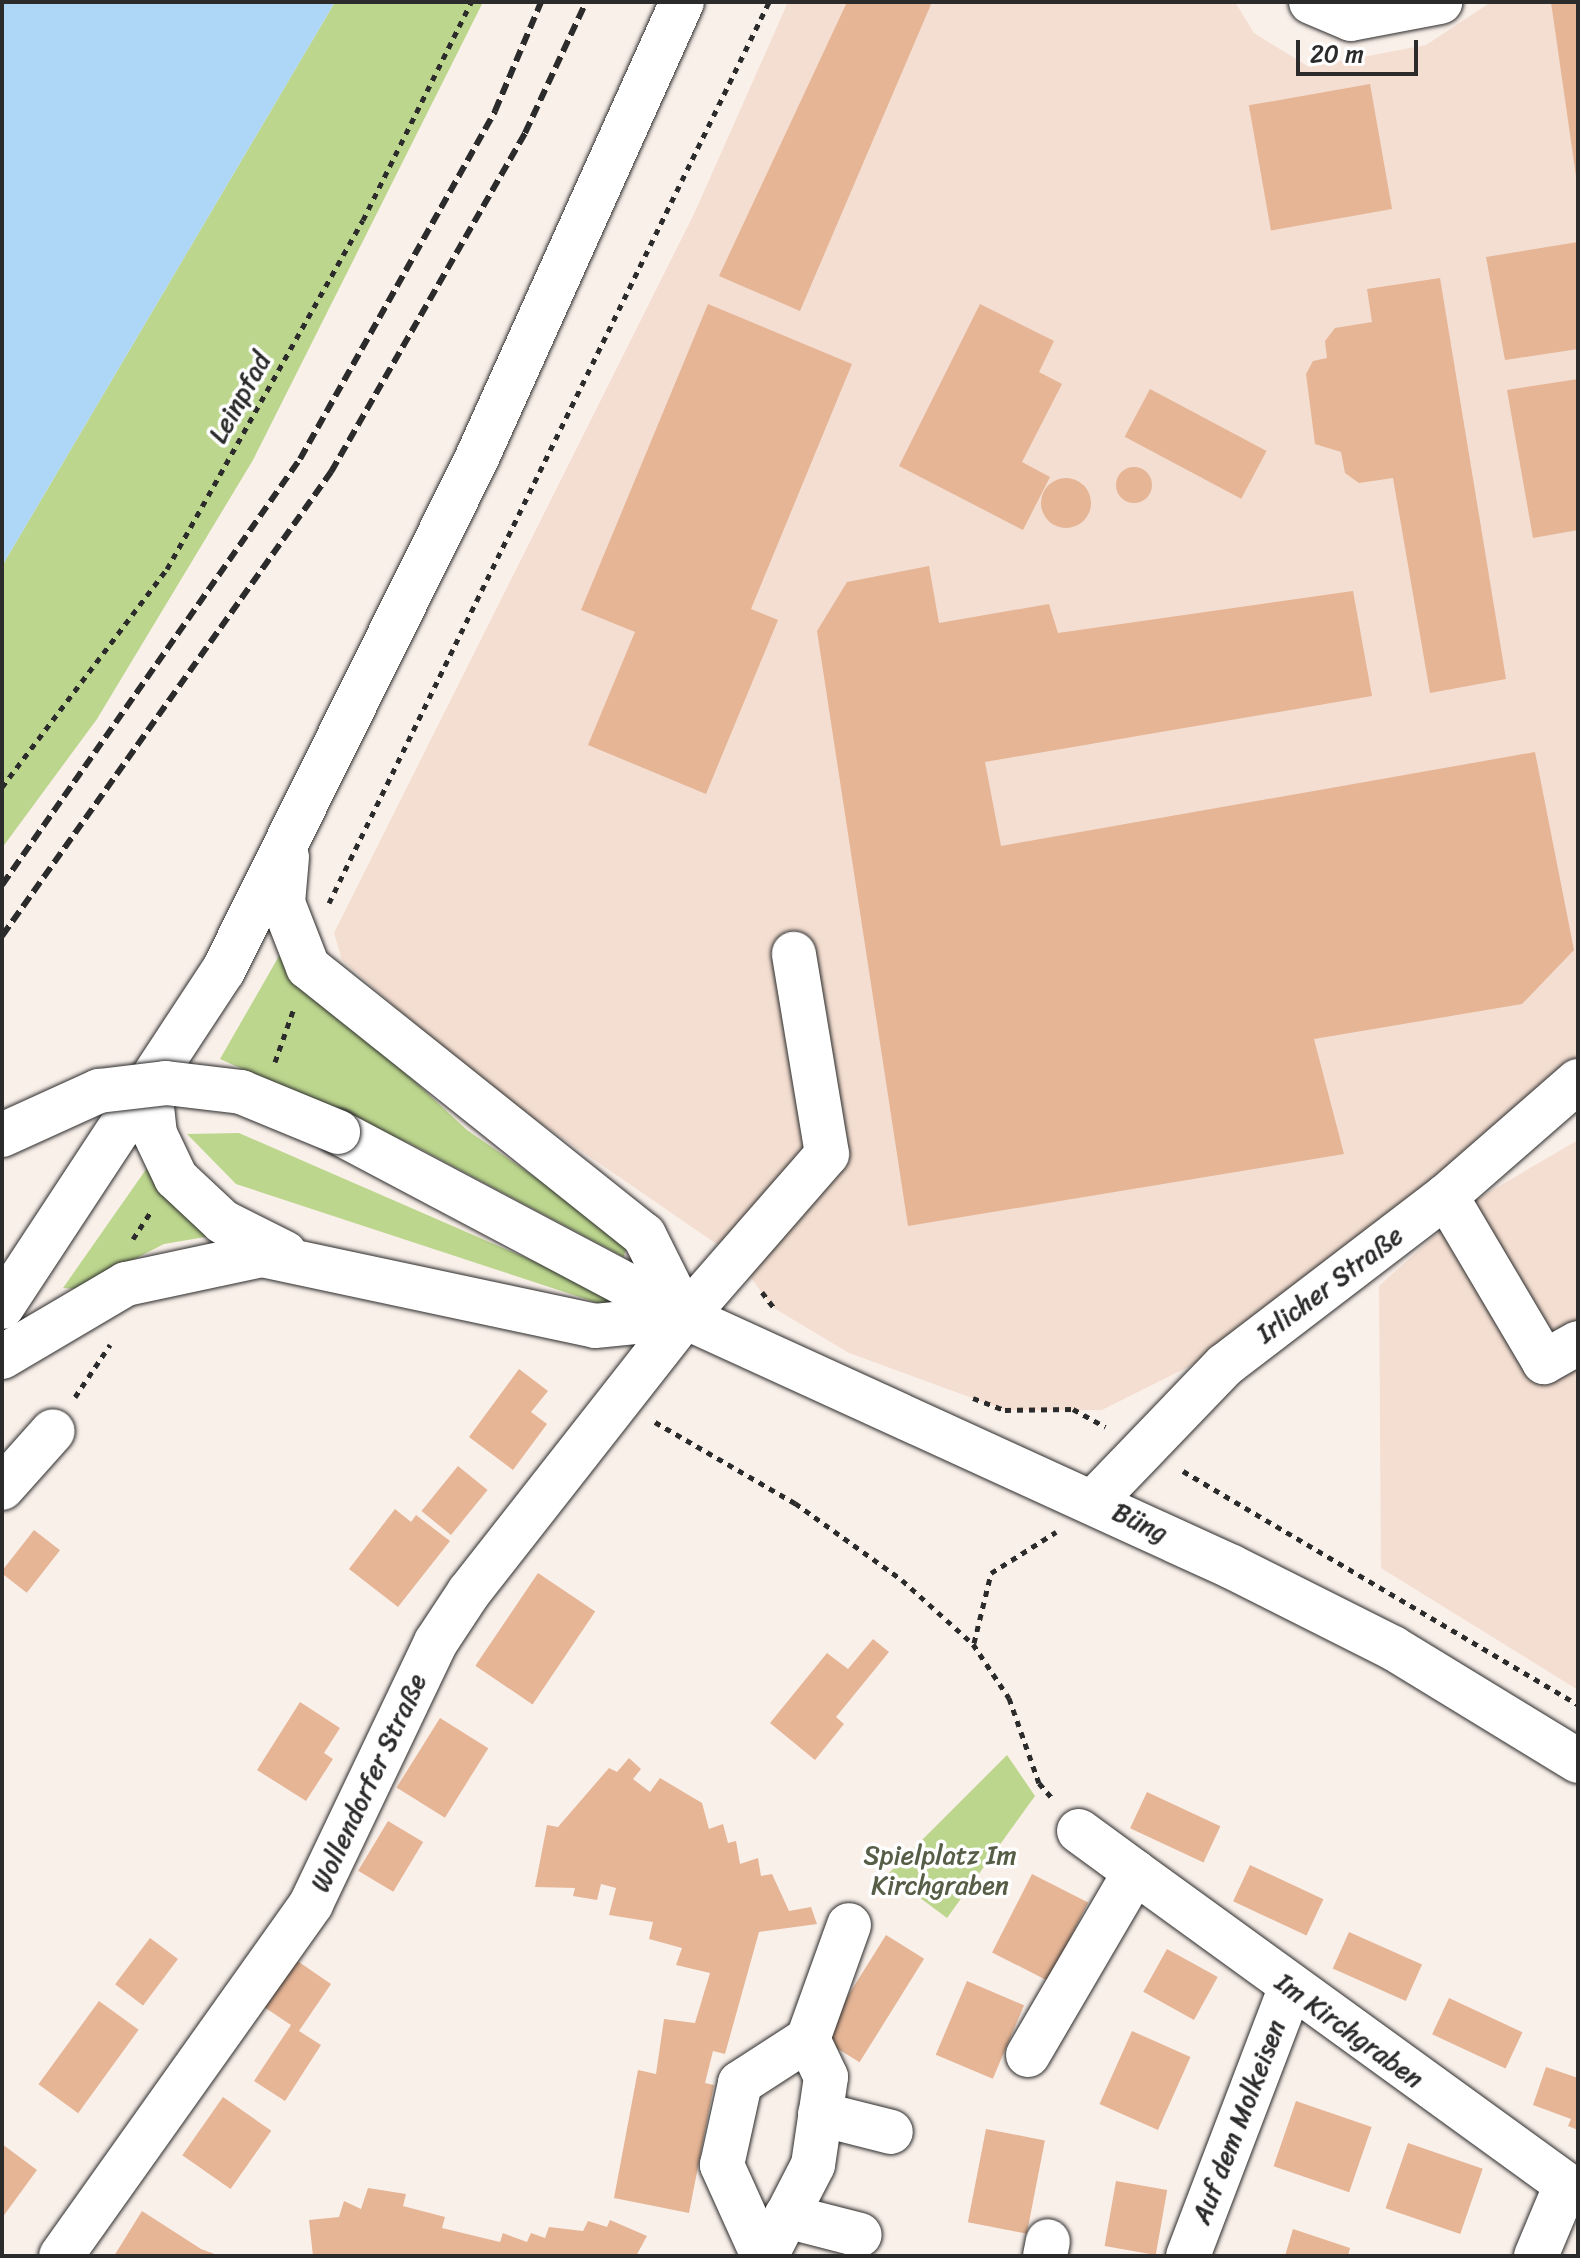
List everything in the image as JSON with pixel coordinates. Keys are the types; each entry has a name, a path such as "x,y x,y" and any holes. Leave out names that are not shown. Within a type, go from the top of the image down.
{"street":[{"path":"2,1307 150,1089 292,837 476,460 682,2"},
{"path":"1311,2 1351,19 1440,2"},
{"path":"150,1089 155,1134 192,1196 239,1232 298,1258 595,1326 685,1317 644,1235 308,967 283,903 292,837"},
{"name":"Wollendorfer Straße","path":"61,2256 311,1904 436,1642 685,1317 827,1154 794,954"},
{"name":"Irlicher Straße","path":"1094,1501 1225,1365 1446,1196 1578,1081"},
{"name":"Büng","path":"2,1135 99,1091 166,1083 241,1092 338,1132 617,1273 685,1317 1094,1501 1393,1648 1578,1761"},
{"path":"1446,1196 1544,1362 1578,1343"},
{"path":"2,1357 126,1284 225,1259 298,1258"},
{"path":"2,1488 53,1431"},
{"name":"Im Kirchgraben","path":"1079,1831 1290,1989 1572,2190 1536,2256"},
{"path":"1028,2055 1135,1872"},
{"path":"765,2256 722,2165 740,2083 808,2039 849,1925"},
{"name":"Auf dem Molkeisen","path":"1188,2256 1290,1989"},
{"path":"765,2256 813,2165 826,2077 808,2039"},
{"path":"820,2114 891,2132"},
{"path":"786,2216 860,2235"}],"path":[{"name":"Leinpfad","path":"2,787 167,569 363,220 471,2"},
{"path":"308,967 339,876 769,2"},
{"path":"620,1401 795,1503 902,1580 973,1644 1009,1698 1039,1783"},
{"path":"1145,1449 1578,1705"},
{"path":"973,1644 991,1573 1094,1501"}],"shaded area":[{"path":"788,2 1235,2 1254,33 1309,67 1426,45 1491,2 1578,2 1578,1057 1252,1335 1102,1410 1005,1410 849,1353 772,1307 737,1258 482,1083 342,960 334,933 694,214"},
{"path":"1578,1140 1578,1690 1381,1568 1379,1286 1472,1202"}],"green space":[{"path":"335,2 483,2 253,460 97,719 2,848 2,566"},
{"path":"279,956 467,1130 627,1241 624,1257 411,1144 220,1059"},
{"path":"239,1133 609,1294 607,1306 236,1184 187,1134"},
{"path":"154,1158 217,1235 164,1244 76,1289 63,1288"},
{"name":"Spielplatz Im Kirchgraben","path":"1007,1755 1035,1796 947,1918 888,1874"}],"water":[{"path":"2,2 335,2 2,566"}],"building":[{"path":"847,2 932,2 800,311 719,276"},
{"path":"1551,2 1578,2 1578,176 1576,176"},
{"path":"1370,84 1392,209 1271,230 1249,105"},
{"path":"1578,242 1578,349 1505,360 1486,257"},
{"path":"1440,278 1506,679 1430,693 1393,478 1359,483 1345,473 1341,452 1315,444 1306,374 1313,361 1327,358 1325,341 1335,328 1372,322 1367,289"},
{"path":"708,304 852,364 751,609 778,620 706,794 588,745 635,632 581,610"},
{"path":"980,304 1054,341 1039,372 1062,384 1022,462 1050,477 1023,530 899,466"},
{"path":"1578,379 1578,530 1533,538 1507,390"},
{"path":"1150,389 1267,451 1241,499 1125,437"},
{"path":"1134,467 1147,472 1152,485 1147,498 1134,503 1121,498 1116,485 1121,472"},
{"path":"1066,478 1084,485 1091,503 1084,521 1066,528 1048,521 1041,503 1048,485"},
{"path":"929,566 939,623 1049,604 1058,633 1353,591 1372,696 985,762 1001,846 1535,752 1574,950 1522,1004 1314,1039 1344,1154 908,1226 817,631 847,582"},
{"path":"519,1369 548,1391 531,1412 547,1424 513,1470 469,1437"},
{"path":"458,1466 488,1490 451,1535 421,1511"},
{"path":"395,1509 411,1522 416,1515 450,1541 398,1607 349,1569"},
{"path":"34,1530 60,1550 27,1593 2,1571"},
{"path":"538,1573 595,1612 533,1704 475,1666"},
{"path":"873,1639 889,1652 836,1717 844,1724 815,1760 770,1723 827,1653 848,1669"},
{"path":"300,1702 340,1728 324,1753 333,1759 306,1801 257,1770"},
{"path":"440,1718 488,1748 445,1818 397,1788"},
{"path":"629,1758 641,1769 633,1779 650,1792 660,1778 702,1803 709,1829 723,1824 728,1843 736,1841 740,1864 758,1858 761,1876 772,1874 789,1911 811,1907 817,1924 759,1932 725,2054 713,2051 705,2083 714,2085 689,2213 614,2198 638,2070 656,2074 664,2019 695,2023 710,1973 676,1965 682,1948 649,1939 653,1922 609,1915 616,1888 601,1884 597,1900 573,1896 575,1888 535,1887 547,1825 558,1827 609,1768 617,1772"},
{"path":"1147,1792 1220,1826 1204,1862 1130,1828"},
{"path":"388,1821 423,1842 393,1892 358,1871"},
{"path":"1250,1865 1323,1899 1307,1935 1233,1901"},
{"path":"1032,1874 1088,1903 1048,1981 992,1952"},
{"path":"1349,1932 1422,1965 1406,2001 1333,1969"},
{"path":"886,1935 924,1959 860,2062 821,2038"},
{"path":"150,1938 178,1959 143,2005 115,1984"},
{"path":"1167,1949 1218,1977 1194,2020 1143,1992"},
{"path":"296,1960 331,1984 299,2031 321,2045 285,2101 254,2081 291,2025 264,2007"},
{"path":"967,1981 1024,2005 993,2079 936,2055"},
{"path":"1449,1998 1522,2032 1506,2068 1432,2034"},
{"path":"99,2001 139,2030 78,2113 38,2084"},
{"path":"1132,2031 1190,2057 1158,2130 1099,2104"},
{"path":"1546,2067 1578,2078 1578,2130 1568,2126 1571,2119 1533,2105"},
{"path":"223,2097 271,2131 231,2189 182,2155"},
{"path":"1296,2101 1372,2127 1349,2192 1274,2166"},
{"path":"986,2129 1045,2140 1027,2234 968,2222"},
{"path":"1408,2143 1483,2169 1460,2234 1386,2208"},
{"path":"2,2144 37,2170 2,2218"},
{"path":"1116,2181 1167,2190 1156,2255 1105,2246"},
{"path":"368,2188 406,2194 403,2206 445,2217 442,2228 500,2242 503,2233 527,2242 531,2233 545,2238 549,2227 583,2231 588,2221 607,2227 610,2220 647,2236 636,2256 313,2256 309,2220 339,2217 344,2201 361,2209"},
{"path":"142,2211 201,2249 220,2256 114,2256"},
{"path":"1293,2229 1350,2248 1348,2256 1285,2256"}],"railway":[{"path":"2,885 300,459 495,111 541,2"},
{"path":"2,936 331,472 525,133 586,2"}]}
